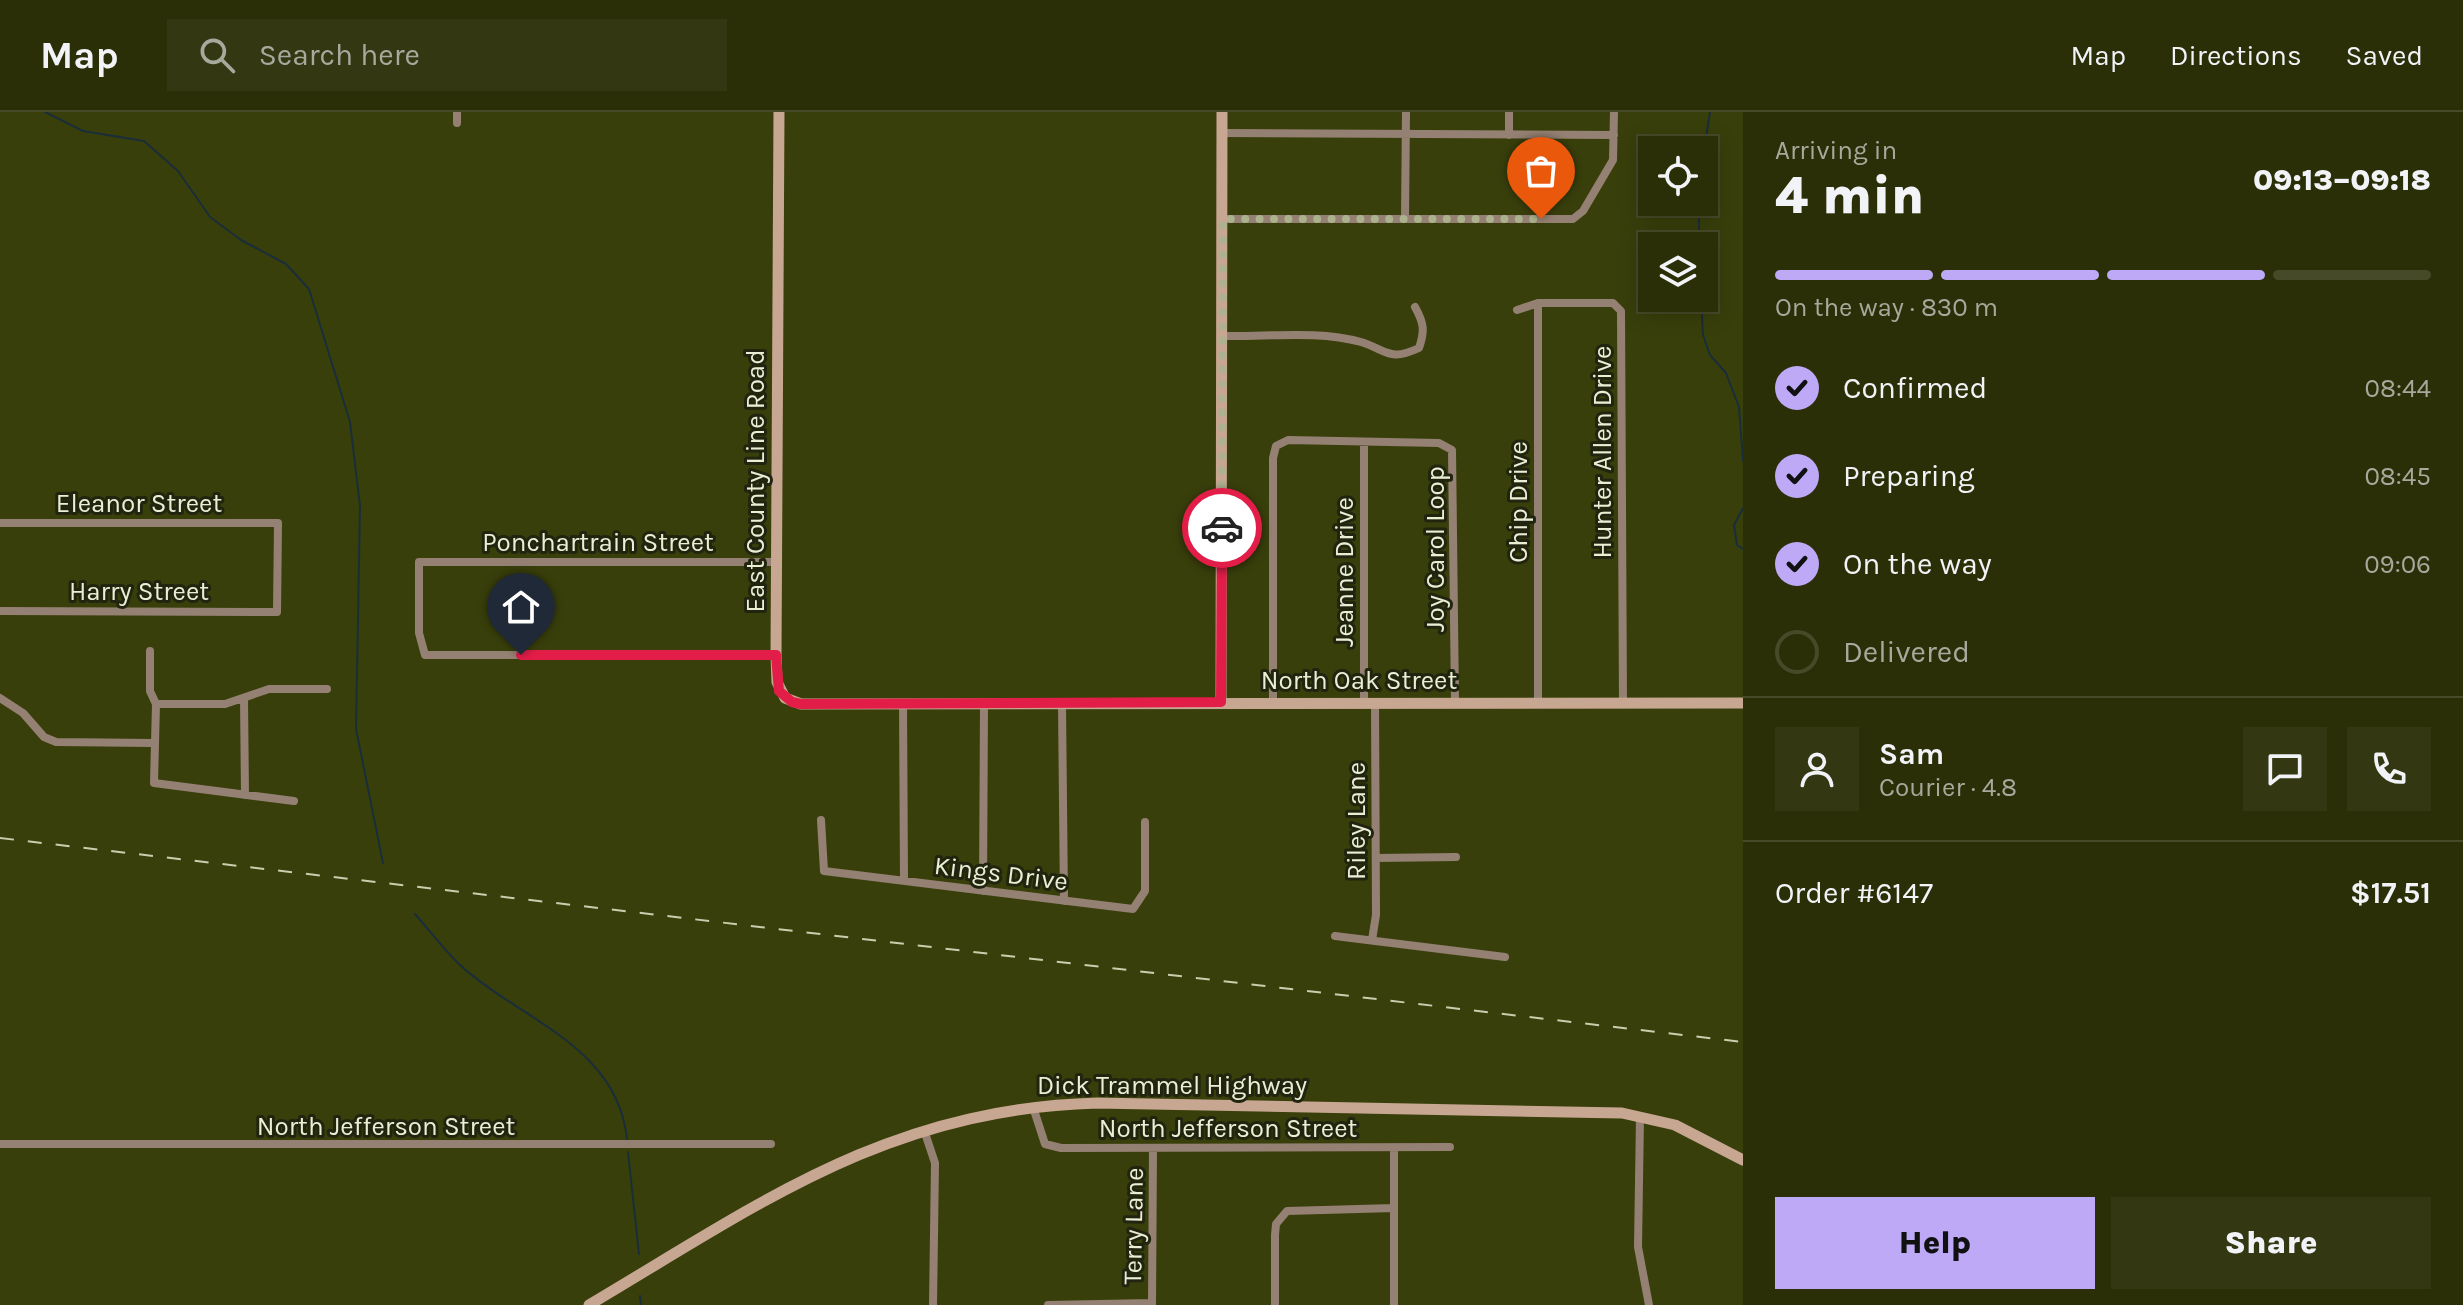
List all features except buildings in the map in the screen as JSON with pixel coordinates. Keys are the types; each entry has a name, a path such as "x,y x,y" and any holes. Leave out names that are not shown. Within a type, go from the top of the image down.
{"street":[{"path":"457,112 457,123"},
{"name":"East County Line Road","path":"779,112 776,655 777,682 785,698"},
{"path":"1221,702 1222,112"},
{"path":"1405,219 1406,112"},
{"path":"1509,112 1509,135"},
{"path":"1223,219 1576,218 1612,163 1614,112"},
{"path":"1223,133 1614,135"},
{"name":"Hunter Allen Drive","path":"1517,310 1538,303 1613,303 1621,311 1623,702"},
{"name":"Chip Drive","path":"1538,303 1538,701"},
{"path":"1223,336 1336,337 1363,342 1389,355 1403,356 1419,348 1424,335 1424,322 1415,307"},
{"name":"Joy Carol Loop","path":"1273,702 1273,458 1276,446 1288,440 1439,443 1449,446 1455,454 1455,701"},
{"name":"Jeanne Drive","path":"1364,443 1370,702"},
{"name":"Eleanor Street","path":"0,523 278,523 277,612"},
{"name":"Ponchartrain Street","path":"776,655 425,655 419,633 419,562 777,562"},
{"name":"Harry Street","path":"0,611 277,612"},
{"path":"150,651 150,691 156,704 153,743 156,784 294,801"},
{"path":"156,704 225,704 280,688 327,689"},
{"path":"0,698 23,713 44,737 56,742 153,743"},
{"path":"244,698 245,795"},
{"name":"North Oak Street","path":"785,698 801,704 1743,703"},
{"name":"Riley Lane","path":"1370,702 1376,858 1372,940"},
{"path":"903,703 904,880"},
{"path":"983,891 984,704"},
{"path":"1062,704 1064,901"},
{"name":"Kings Drive","path":"821,820 824,871 1133,909 1145,891 1145,822"},
{"path":"1376,858 1456,857"},
{"path":"1335,936 1505,957"},
{"name":"Dick Trammel Highway","path":"589,1305 794,1183 867,1149 924,1129 1033,1107 1097,1103 1596,1112 1640,1117 1701,1136 1743,1160"},
{"name":"North Jefferson Street","path":"1033,1107 1038,1131 1045,1144 1052,1147 1450,1147"},
{"path":"1640,1117 1638,1247 1649,1305"},
{"path":"924,1129 935,1163 933,1305"},
{"name":"North Jefferson Street","path":"0,1144 771,1144"},
{"name":"Terry Lane","path":"1152,1304 1153,1148"},
{"path":"1394,1148 1394,1305"},
{"path":"1275,1305 1275,1235 1281,1216 1295,1208 1394,1208"},
{"path":"1048,1305 1152,1304"}],"waterway":[{"path":"45,112 83,131 144,141 178,171 210,217 241,240 286,264 309,289 350,422 360,506 356,729 383,863"},
{"path":"1706,136 1710,112"},
{"path":"1699,216 1699,232"},
{"path":"1702,312 1703,335 1710,355 1726,373 1739,407 1743,461"},
{"path":"1743,508 1734,525 1737,545 1743,549"},
{"path":"415,914 460,965 586,1057 605,1080 619,1107 627,1139"},
{"path":"628,1152 639,1254"},
{"path":"640,1296 641,1305"}],"railway":[{"path":"0,838 1743,1042"}],"way so far":[{"path":"1222,528 1223,219 1541,219"}],"route":[{"path":"521,655 776,655 779,691 785,698 801,704 1221,702 1222,528"}]}
